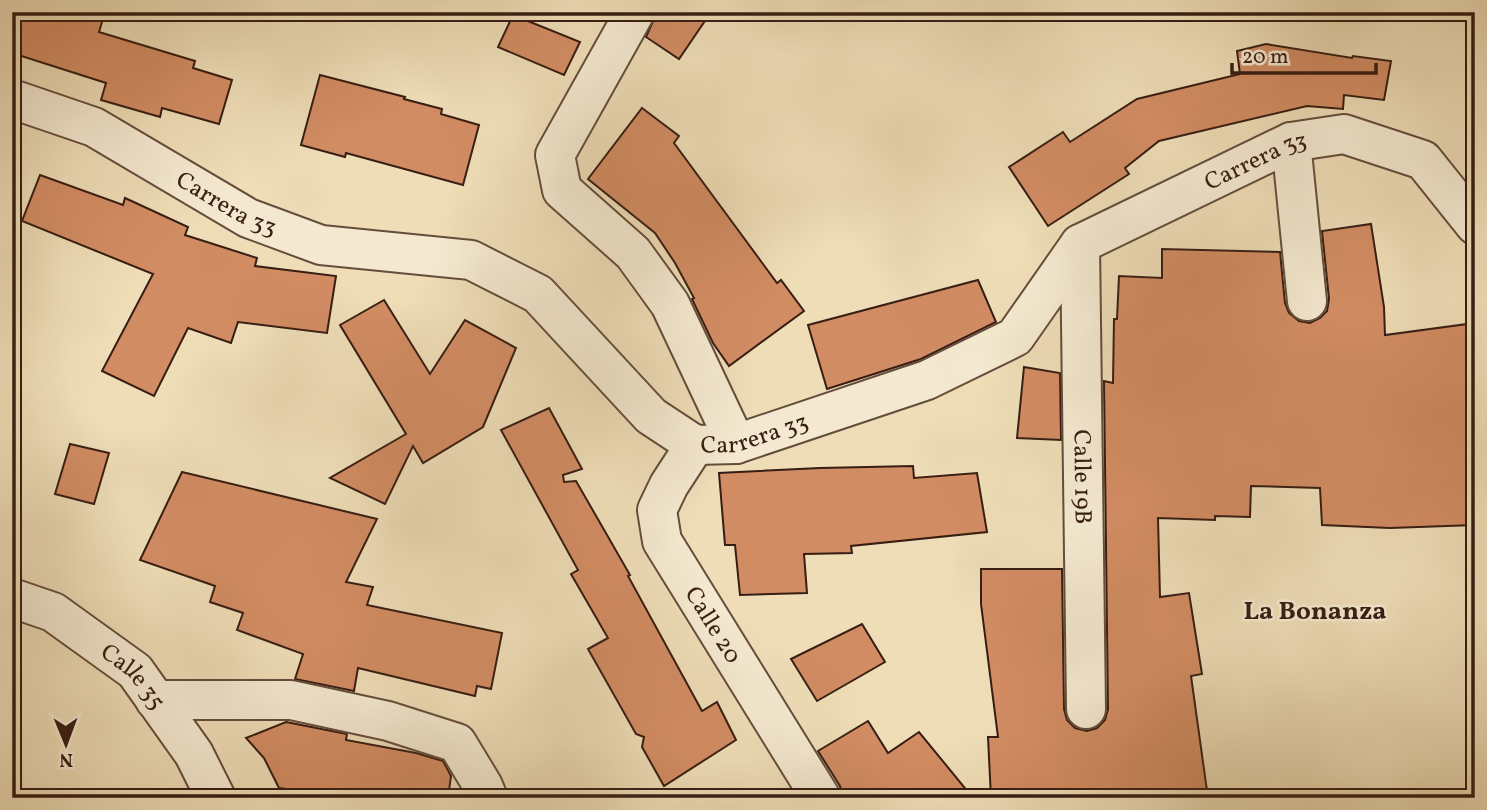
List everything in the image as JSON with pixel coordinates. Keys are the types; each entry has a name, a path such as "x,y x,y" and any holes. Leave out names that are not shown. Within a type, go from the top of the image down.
{"street":[{"path":"635,12 555,155 562,190 633,253 670,304 736,444"},
{"name":"Carrera 33","path":"12,99 94,127 248,218 321,245 471,260 538,294 651,416 695,445 736,444 927,380 1015,337 1080,244 1291,142 1344,134 1423,160 1475,225"},
{"path":"1291,142 1307,301"},
{"name":"Calle 19B","path":"1080,244 1086,709"},
{"name":"Calle 20","path":"695,445 669,485 657,510 662,541 821,798"},
{"name":"Calle 35","path":"12,598 53,612 135,671 194,754 216,798"},
{"path":"155,700 291,700 388,721 457,743 488,798"}],"building":[{"path":"12,12 105,12 99,32 195,61 193,68 232,80 219,124 162,108 160,117 101,100 106,83 12,53"},
{"path":"657,12 711,12 679,59 646,37"},
{"path":"513,15 580,42 564,75 498,47"},
{"path":"1266,44 1352,58 1391,61 1384,100 1344,95 1343,109 1307,106 1159,141 1125,168 1129,174 1048,226 1009,167 1063,132 1070,142 1137,99 1240,74 1237,51"},
{"path":"320,75 405,97 404,99 442,109 441,114 479,125 463,185 346,153 345,157 301,145"},
{"path":"642,108 679,136 674,143 777,283 781,280 804,311 729,366 713,343 692,299 694,298 675,263 655,233 588,179"},
{"path":"40,175 123,205 125,198 188,227 185,235 257,258 255,266 336,276 327,333 238,322 231,343 188,328 154,396 102,371 153,274 22,221"},
{"path":"1371,224 1384,307 1385,335 1475,323 1475,525 1390,528 1322,525 1320,488 1251,486 1250,517 1215,516 1215,520 1158,518 1160,597 1189,593 1202,674 1191,676 1208,798 991,798 988,737 998,737 981,604 981,569 1062,569 1064,709 1067,720 1075,728 1087,731 1097,728 1105,720 1108,709 1104,381 1113,383 1114,319 1117,319 1119,276 1162,278 1162,249 1280,252 1285,303 1289,313 1299,321 1310,323 1327,311 1329,299 1322,231"},
{"path":"978,280 996,322 921,359 827,389 808,325"},
{"path":"384,300 430,374 465,320 516,348 483,427 423,463 413,446 385,504 330,478 406,434 340,325"},
{"path":"1024,367 1060,373 1061,440 1017,438"},
{"path":"549,408 582,469 563,475 564,482 576,481 630,575 628,576 702,711 717,702 736,740 664,786 642,747 644,737 636,734 588,649 608,638 571,574 578,570 501,430"},
{"path":"70,444 109,453 94,504 55,494"},
{"path":"913,466 914,478 977,473 987,532 851,546 852,553 804,554 807,593 740,595 735,545 725,545 719,473"},
{"path":"182,472 377,519 346,582 373,587 367,605 502,633 491,689 477,686 475,696 358,668 354,691 295,679 303,654 237,630 243,613 210,602 215,586 140,560"},
{"path":"862,624 885,662 817,701 791,659"},
{"path":"868,721 888,753 919,732 973,798 843,798 840,786 818,751"},
{"path":"286,722 347,734 346,740 416,753 443,761 451,776 448,798 352,798 279,788 264,758 246,738"}],"district":[{"name":"La Bonanza","path":"1315,610"}]}
